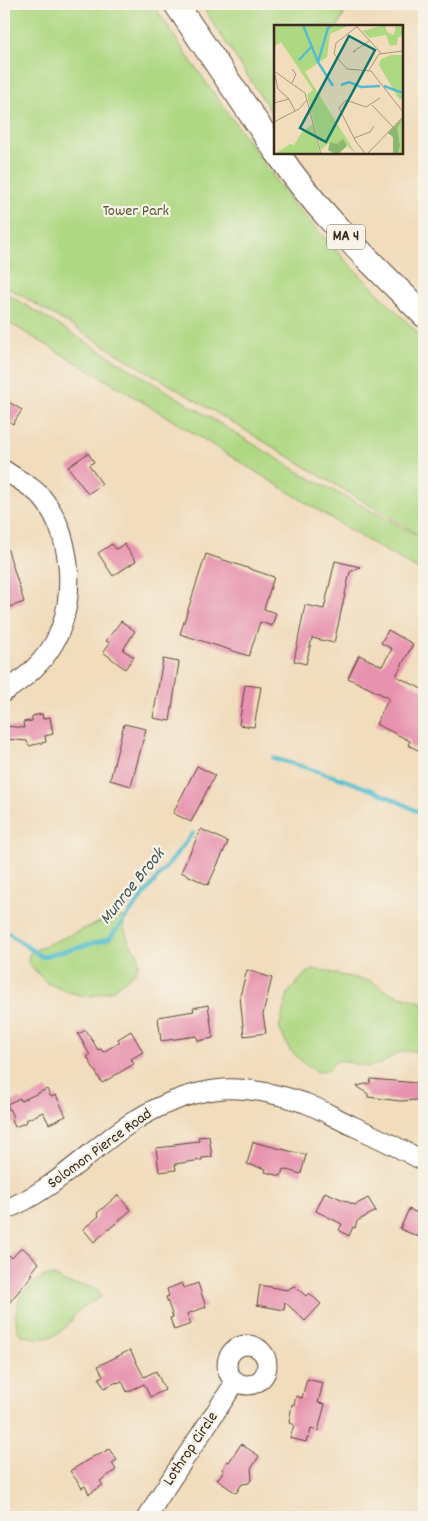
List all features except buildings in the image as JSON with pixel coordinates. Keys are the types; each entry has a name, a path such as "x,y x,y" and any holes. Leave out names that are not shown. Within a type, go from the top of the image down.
{"main road":[{"name":"MA 4","path":"176,4 274,149"},
{"name":"MA 4","path":"278,154 322,211 372,265 424,315"}],"street":[{"path":"4,470 27,485 42,498 54,514 62,532 68,572 65,613 58,634 49,651 22,680 4,692"},
{"name":"Solomon Pierce Road","path":"4,1210 33,1196 64,1175 88,1154 142,1115 194,1094 224,1089 272,1095 306,1104 424,1161"},
{"name":"Lothrop Circle","path":"148,1517 236,1382"}],"green space":[{"name":"Tower Park","path":"4,4 153,4 188,57 293,204 347,262 424,339 424,538 4,285"},
{"path":"201,4 349,4 338,25 274,25 274,116"},
{"path":"4,292 304,475 424,539 424,573 4,320"},
{"path":"114,916 123,917 129,943 138,954 139,965 135,972 111,991 87,997 65,991 47,983 28,963 29,954 35,950"},
{"path":"312,970 327,971 371,981 388,992 424,1003 424,1053 402,1051 380,1064 367,1067 340,1060 334,1063 329,1070 318,1072 307,1066 290,1050 279,1028 288,993 305,974"},
{"path":"44,1276 55,1276 66,1283 97,1288 101,1297 79,1310 71,1321 58,1333 47,1338 34,1338 20,1334 16,1319 17,1307 25,1291"}],"waterway":[{"name":"Munroe Brook","path":"273,758 369,789 424,815"},
{"name":"Munroe Brook","path":"4,933 8,933 42,957 109,939 193,833"}]}
